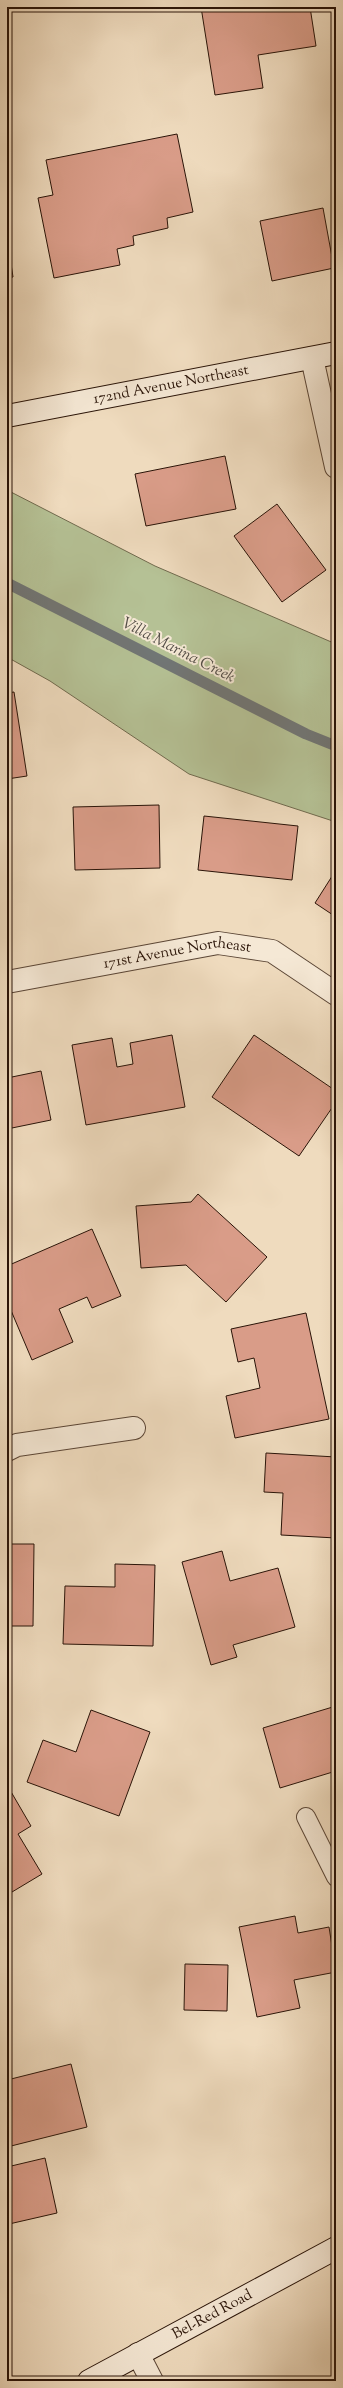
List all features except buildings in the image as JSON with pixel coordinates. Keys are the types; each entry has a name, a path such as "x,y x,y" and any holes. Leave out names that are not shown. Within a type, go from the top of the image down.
{"street":[{"name":"172nd Avenue Northeast","path":"7,416 336,353"},
{"path":"312,358 336,467"},
{"name":"171st Avenue Northeast","path":"7,982 168,951 218,943 272,952 336,994"},
{"path":"7,1450 17,1445 134,1428"},
{"name":"Bel-Red Road","path":"89,2381 336,2248"},
{"path":"138,2354 152,2381"}],"lane":[{"path":"306,1817 336,1877"}],"green space":[{"path":"7,490 155,566 336,644 336,822 189,774 50,681 7,657"}],"waterway":[{"name":"Villa Marina Creek","path":"7,583 306,734 336,746"}]}
